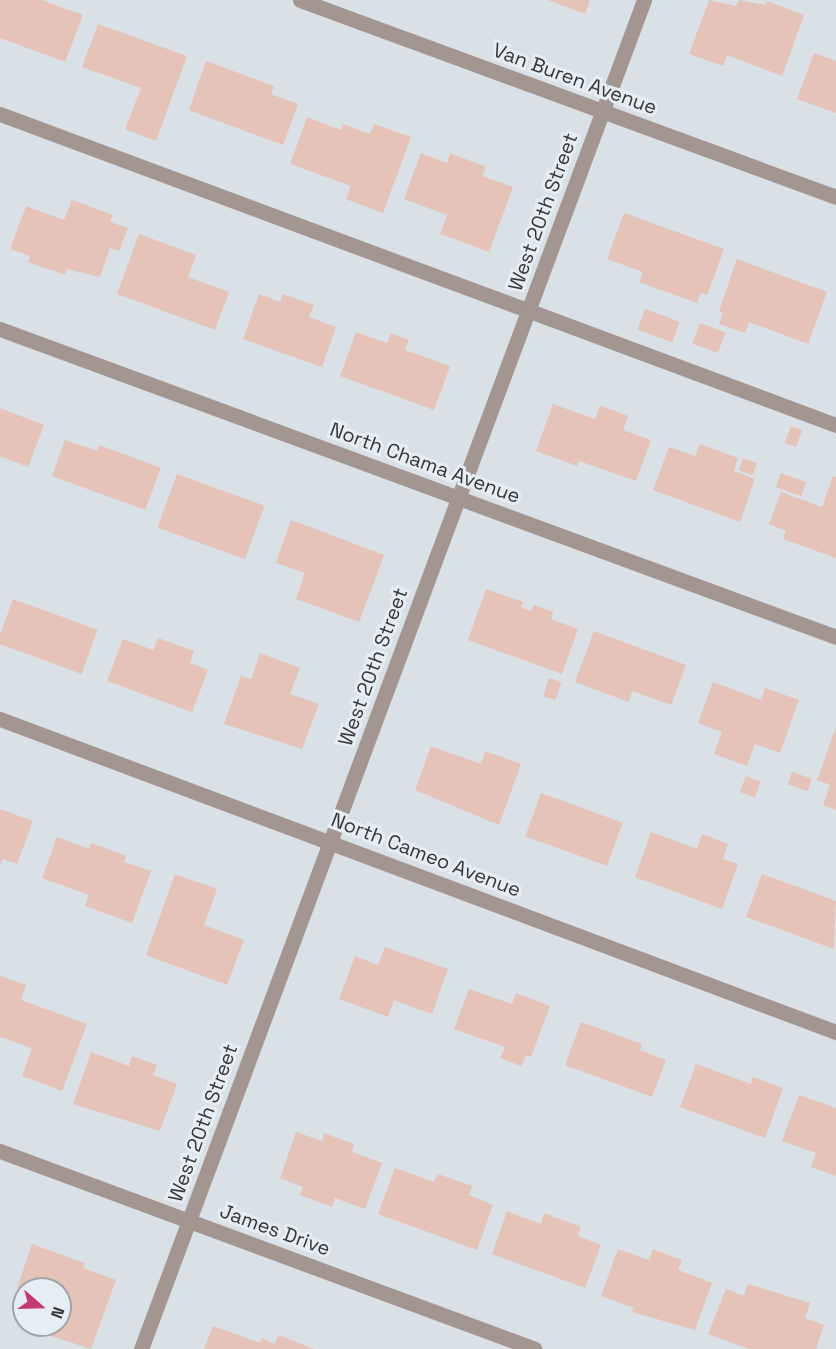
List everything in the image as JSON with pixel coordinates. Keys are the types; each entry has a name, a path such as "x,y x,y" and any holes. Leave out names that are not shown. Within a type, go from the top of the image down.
{"street":[{"name":"Van Buren Avenue","path":"300,0 836,197"},
{"name":"West 20th Street","path":"141,1349 644,0"},
{"path":"0,114 836,425"},
{"name":"North Chama Avenue","path":"0,329 836,637"},
{"name":"North Cameo Avenue","path":"0,719 836,1032"},
{"name":"James Drive","path":"0,1151 535,1349"}],"building":[{"path":"0,0 42,0 83,15 65,62 0,38"},
{"path":"548,0 590,0 585,14"},
{"path":"709,0 736,6 739,0 766,5 767,1 804,15 782,76 727,55 723,66 689,54"},
{"path":"98,24 187,56 156,141 125,129 141,88 82,67"},
{"path":"814,53 836,61 836,113 797,99"},
{"path":"206,61 274,86 271,94 298,104 283,145 189,110"},
{"path":"307,117 341,130 343,124 370,134 374,124 411,137 383,213 346,199 351,186 290,164"},
{"path":"421,153 447,163 450,153 486,167 482,176 513,187 489,252 440,234 447,215 404,199"},
{"path":"72,200 113,215 110,222 128,228 119,251 110,248 100,277 67,269 65,275 28,262 30,256 10,249 26,206 64,220"},
{"path":"624,213 724,249 707,295 701,293 697,303 639,282 643,272 607,259"},
{"path":"139,234 196,255 188,277 229,292 215,330 117,294"},
{"path":"737,259 827,292 808,344 749,322 745,333 719,324 723,313 719,311"},
{"path":"259,294 280,302 283,294 314,305 309,317 336,327 322,367 243,339"},
{"path":"645,309 680,322 672,342 637,330"},
{"path":"700,323 725,332 718,353 692,344"},
{"path":"356,332 387,343 391,333 409,340 405,350 450,366 434,410 340,376"},
{"path":"553,404 595,419 600,405 628,416 623,430 651,440 636,481 579,461 577,466 536,451"},
{"path":"0,408 44,425 28,467 0,456"},
{"path":"791,426 802,430 796,447 785,443"},
{"path":"65,440 97,451 99,445 161,468 145,510 52,476"},
{"path":"700,444 738,458 734,471 755,479 740,522 653,490 669,447 695,456"},
{"path":"743,458 757,463 753,475 739,470"},
{"path":"781,473 806,482 801,496 776,487"},
{"path":"177,474 264,506 245,559 158,528"},
{"path":"833,476 836,477 836,558 783,539 786,531 769,524 781,492 822,507"},
{"path":"291,520 384,555 359,622 296,599 305,573 276,563"},
{"path":"486,589 523,602 521,607 531,611 534,605 553,612 551,619 578,629 562,674 468,640"},
{"path":"13,599 98,630 81,674 0,644 0,635"},
{"path":"594,631 686,665 671,705 632,691 629,702 575,682"},
{"path":"158,638 194,651 190,663 208,670 192,712 107,681 123,639 153,650"},
{"path":"260,653 300,668 290,694 319,704 302,749 224,724 241,676 251,679"},
{"path":"549,678 561,682 555,700 543,696"},
{"path":"713,682 761,700 765,688 799,700 780,753 755,744 747,766 714,754 722,732 698,723"},
{"path":"836,727 836,810 823,805 830,785 817,780"},
{"path":"431,746 481,764 485,751 521,764 499,825 415,790"},
{"path":"792,772 812,779 808,791 788,784"},
{"path":"746,776 761,782 754,798 740,792"},
{"path":"541,793 623,823 607,866 525,836"},
{"path":"0,809 33,821 17,864 3,859 0,865"},
{"path":"651,832 697,849 702,834 728,844 723,859 738,864 722,909 635,877"},
{"path":"57,837 89,849 91,843 126,856 124,862 151,871 132,923 85,906 89,895 42,878"},
{"path":"175,874 217,889 204,925 244,940 227,985 146,955"},
{"path":"762,874 836,901 834,949 746,917"},
{"path":"385,947 448,969 432,1014 394,1000 388,1017 339,999 355,956 378,965"},
{"path":"0,976 26,985 21,1000 87,1024 62,1091 22,1076 32,1048 0,1037"},
{"path":"469,989 512,1004 516,993 550,1006 531,1057 526,1055 521,1066 500,1058 505,1047 454,1029"},
{"path":"581,1022 642,1044 640,1050 666,1060 652,1097 565,1065"},
{"path":"91,1052 129,1066 132,1056 157,1065 153,1075 177,1084 160,1131 73,1104"},
{"path":"696,1064 751,1084 753,1077 783,1088 765,1138 680,1107"},
{"path":"799,1095 836,1108 836,1176 811,1167 816,1153 782,1141"},
{"path":"296,1132 322,1141 324,1133 354,1144 352,1152 382,1163 365,1209 335,1198 332,1207 300,1195 303,1187 280,1178"},
{"path":"395,1168 434,1182 438,1174 472,1186 469,1195 493,1205 477,1250 378,1214"},
{"path":"507,1211 541,1224 544,1213 581,1227 578,1236 601,1245 585,1288 492,1254"},
{"path":"32,1244 84,1263 83,1268 116,1280 91,1349 54,1337 72,1337 72,1277 21,1277"},
{"path":"618,1249 649,1260 653,1249 682,1260 678,1270 712,1283 695,1330 632,1312 634,1308 601,1296"},
{"path":"748,1284 810,1303 805,1318 824,1325 816,1349 749,1349 708,1334 726,1289 744,1296"},
{"path":"213,1326 260,1343 262,1338 275,1344 278,1335 314,1349 204,1349"}]}
